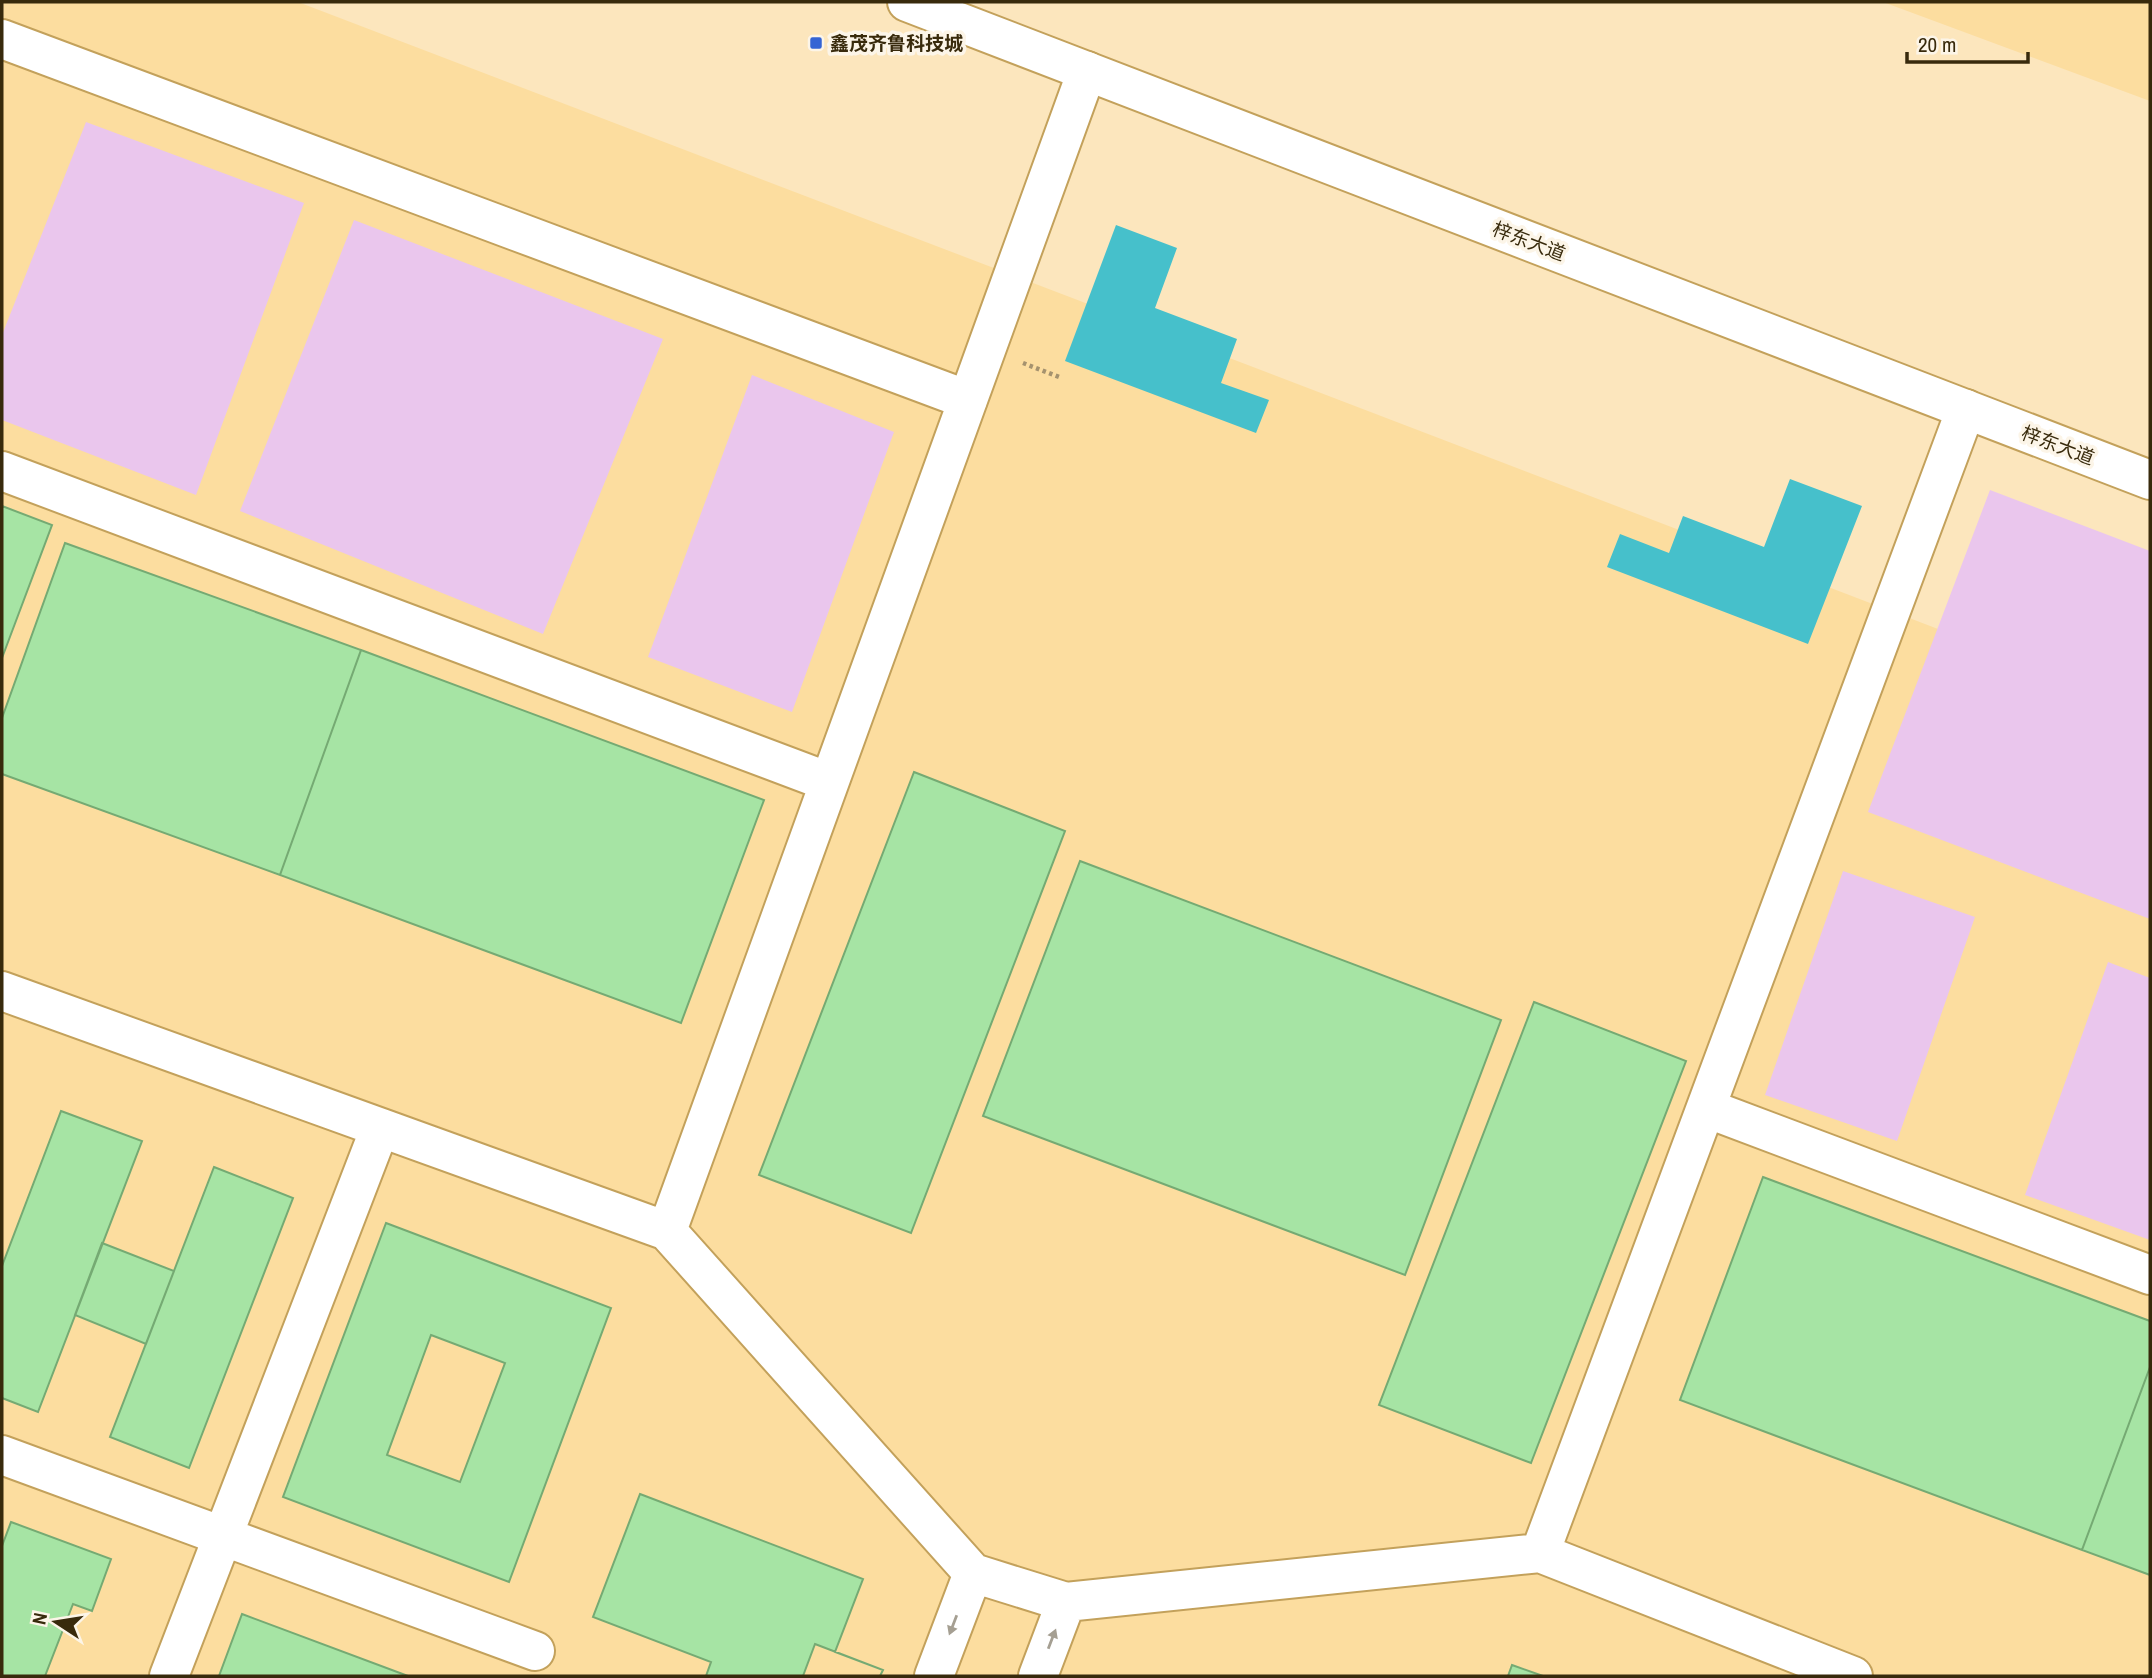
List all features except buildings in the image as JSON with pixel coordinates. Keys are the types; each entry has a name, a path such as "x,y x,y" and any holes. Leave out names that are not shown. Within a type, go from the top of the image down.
{"main road":[{"name":"梓东大道","path":"907,2 2150,480"},
{"path":"2,39 968,400"},
{"path":"667,1231 1087,71"},
{"path":"1540,1553 1966,409"},
{"path":"2,471 829,782"},
{"path":"2,991 667,1231 973,1573 1066,1602 1540,1553 1809,1668 1853,1676"},
{"path":"1706,1108 2150,1275"},
{"path":"169,1676 380,1128"},
{"path":"2,1455 535,1651"},
{"path":"934,1676 973,1573"},
{"path":"1038,1676 1066,1602"}],"shaded area":[{"path":"2,2 298,2 2150,710 2150,1676 2,1676"},
{"path":"1883,2 2150,2 2150,101"},
{"path":"86,122 304,203 196,495 2,420 2,335"},
{"path":"354,220 663,339 543,634 240,511"},
{"path":"752,375 894,432 792,712 648,657"},
{"path":"1990,490 2150,551 2150,919 1868,812"},
{"path":"1843,871 1975,917 1897,1141 1765,1095"},
{"path":"2108,962 2150,978 2150,1240 2025,1195"}],"water":[{"path":"1116,225 1177,248 1155,308 1237,339 1221,383 1269,400 1256,433 1065,361"},
{"path":"1790,479 1862,506 1808,644 1607,567 1620,534 1669,553 1683,516 1764,547"}],"place":[{"name":"鑫茂齐鲁科技城","path":"816,43"}]}
